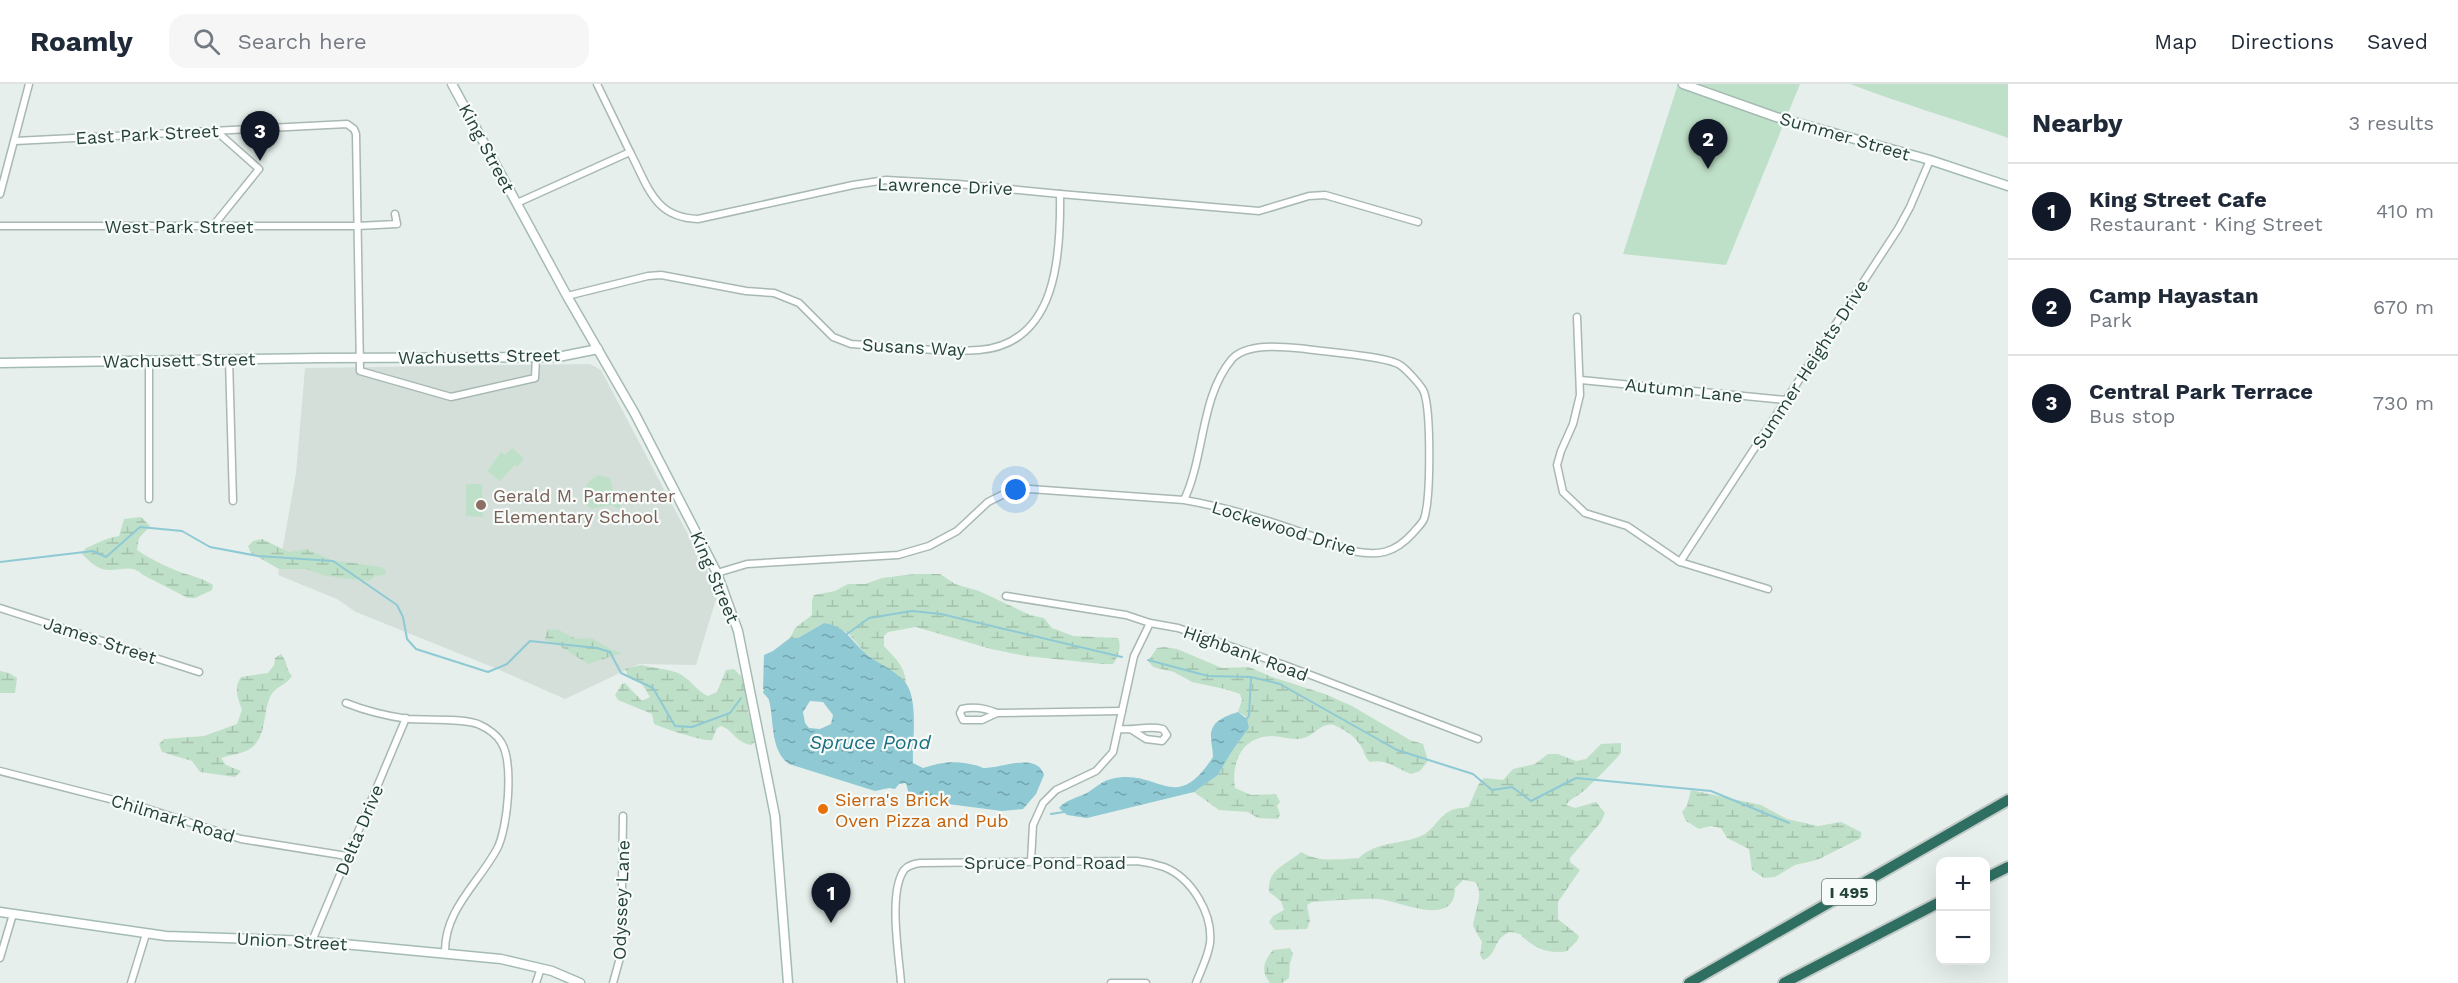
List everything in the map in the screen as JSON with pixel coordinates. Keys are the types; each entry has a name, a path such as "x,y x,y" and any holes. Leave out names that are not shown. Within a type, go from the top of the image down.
{"highway":[{"name":"I 495","path":"1689,983 2008,800"},
{"path":"1990,876 2008,867"},
{"name":"I 495","path":"1784,983 1936,905"}],"main road":[{"name":"King Street","path":"452,84 567,296 635,414 717,573 738,631 775,816 789,983"},
{"name":"Summer Street","path":"1683,84 1776,117 1930,160 2008,186"},
{"name":"Wachusetts Street","path":"359,358 558,357 598,350"},
{"name":"Wachusett Street","path":"0,363 359,358"},
{"name":"Union Street","path":"0,912 146,934 312,941 501,958 541,968 580,983"}],"street":[{"path":"0,194 29,84"},
{"name":"Lawrence Drive","path":"597,84 656,202 666,211 683,219 698,219 853,185 886,180 958,184 1060,195 1259,211 1309,196 1325,195 1418,222"},
{"name":"East Park Street","path":"15,141 342,123 351,126 356,134 357,226"},
{"path":"213,226 259,169 215,130"},
{"path":"517,203 630,152"},
{"name":"Summer Heights Drive","path":"1680,562 1898,229 1911,207 1930,160"},
{"name":"Susans Way","path":"567,296 648,276 678,277 746,291 774,293 789,298 800,303 833,337 851,344 981,350 1010,342 1021,336 1033,324 1046,304 1053,283 1060,195"},
{"name":"West Park Street","path":"0,226 357,226 397,224 395,213"},
{"path":"357,226 360,371 451,397 535,378 536,357"},
{"path":"1576,317 1581,380 1577,412 1557,465 1563,492 1585,513 1627,526 1680,562 1768,589"},
{"name":"Lockewood Drive","path":"717,573 747,564 898,555 935,544 957,531 988,502 1008,492 1018,490 1184,500 1250,515 1352,551 1367,554 1387,552 1401,546 1424,520 1429,471 1427,405 1424,389 1400,365 1366,357 1259,346 1235,357 1223,371 1212,398 1191,485 1184,500"},
{"path":"229,359 233,501"},
{"path":"149,361 149,499"},
{"name":"Autumn Lane","path":"1581,380 1786,400"},
{"name":"Highbank Road","path":"1006,596 1126,615 1150,623 1178,628 1478,739"},
{"name":"James Street","path":"0,608 199,672"},
{"path":"1032,861 1033,825 1043,803 1056,790 1090,775 1101,767 1113,752 1137,648 1150,623"},
{"path":"346,703 374,713 406,718 471,722 488,730 500,741 506,754 508,766 504,826 498,848 454,912 446,932 445,953"},
{"path":"997,713 982,720 967,720 961,718 960,713 964,708 978,708 997,713 1122,711"},
{"name":"Delta Drive","path":"312,941 406,718"},
{"path":"1119,729 1132,730 1148,726 1163,729 1167,735 1160,741 1146,739 1132,730"},
{"name":"Chilmark Road","path":"0,771 145,808 241,839 347,856"},
{"name":"Odyssey Lane","path":"613,983 621,954 623,816"},
{"name":"Spruce Pond Road","path":"901,983 896,896 906,867 920,863 1032,861 1137,861 1164,867 1177,875 1196,893 1210,927 1208,952 1196,983"},
{"path":"0,958 13,914"},
{"path":"131,983 146,934"},
{"path":"536,983 541,968"},
{"path":"1111,983 1146,983"}],"shaded area":[{"name":"Gerald M. Parmenter Elementary School","path":"590,364 601,370 711,578 717,596 696,665 639,664 565,699 356,612 337,599 278,575 296,473 305,368"}],"green space":[{"path":"1678,84 1800,84 1726,265 1623,254"},
{"path":"1850,84 2008,84 2008,138 1889,98"},
{"path":"512,448 524,458 518,467 515,465 500,481 487,471 501,452 505,455"},
{"path":"598,475 610,478 615,498 622,502 619,509 611,505 592,509 587,505 583,496 584,491 589,482"},
{"path":"466,484 482,484 483,517 466,516"},
{"path":"141,517 150,526 139,538 137,550 180,572 206,581 213,585 212,590 195,598 188,598 133,569 102,569 82,554 86,548 119,536 124,519"},
{"path":"262,539 289,552 306,549 332,560 381,567 386,570 385,575 375,576 369,581 326,576 306,569 279,569 251,553 248,546 253,541"},
{"path":"940,574 955,584 979,591 1030,615 1044,618 1052,628 1073,636 1118,638 1120,645 1118,655 1113,664 1026,656 991,649 916,627 888,632 884,636 884,646 902,667 906,683 864,652 848,633 824,623 798,638 790,638 795,628 812,615 814,595 835,591 848,584 865,584 882,578"},
{"path":"547,629 559,630 576,639 592,638 622,653 588,664 560,646 545,640"},
{"path":"1157,648 1177,649 1222,668 1249,667 1325,694 1352,706 1410,740 1423,744 1428,761 1420,771 1411,774 1381,761 1370,762 1353,737 1344,730 1331,725 1323,726 1304,738 1261,737 1246,746 1237,760 1235,788 1251,795 1276,794 1280,802 1277,806 1280,814 1278,819 1258,818 1248,812 1219,810 1194,792 1218,775 1249,728 1245,716 1238,712 1242,700 1240,694 1192,682 1174,672 1153,667 1148,661"},
{"path":"281,654 292,676 271,695 259,739 242,753 221,758 226,765 241,771 235,777 200,772 192,761 162,752 159,744 164,739 204,736 237,724 242,710 237,689 241,677 268,673 274,665 275,658"},
{"path":"641,665 678,673 708,696 717,692 726,670 734,669 741,676 746,692 748,712 756,741 751,745 745,743 721,726 717,728 712,740 708,740 654,724 652,714 618,700 615,695 625,683 642,701 650,697 642,684 629,678 625,669"},
{"path":"0,671 17,678 15,693 0,693"},
{"path":"1621,743 1621,753 1617,758 1566,805 1575,808 1596,802 1605,813 1601,822 1570,858 1570,862 1580,870 1558,902 1558,919 1579,936 1567,951 1553,952 1541,949 1520,934 1510,932 1501,938 1491,955 1483,960 1480,955 1482,942 1473,926 1479,898 1478,887 1475,882 1463,880 1455,888 1453,900 1446,907 1437,910 1425,910 1378,899 1353,899 1312,902 1307,905 1310,921 1307,929 1275,930 1269,922 1273,916 1284,910 1281,901 1269,892 1271,878 1278,869 1301,852 1322,859 1359,858 1381,846 1421,836 1446,813 1468,807 1484,778 1503,780 1513,769 1535,764 1548,754 1558,754 1576,761 1586,759 1601,744"},
{"path":"1691,790 1761,805 1787,819 1818,826 1841,822 1861,832 1861,838 1817,860 1795,865 1775,877 1764,878 1752,870 1749,849 1727,838 1721,828 1711,826 1699,829 1686,821 1682,812 1687,806"},
{"path":"1290,948 1293,954 1289,978 1282,983 1270,983 1264,970 1267,958 1273,950"}],"water":[{"name":"Spruce Pond","path":"824,623 837,627 869,656 896,673 905,682 912,699 913,763 923,768 948,762 967,763 983,768 1018,763 1034,764 1044,775 1036,794 1023,809 1002,811 917,800 909,795 906,783 899,784 895,789 875,791 789,764 782,757 774,737 770,705 763,689 764,655 790,638 798,638","holes":["810,701 823,702 833,715 831,724 820,729 809,728 805,723 803,712"]},
{"path":"1238,712 1247,719 1249,728 1218,775 1194,792 1087,818 1067,815 1059,808 1111,779 1128,777 1176,787 1187,784 1199,775 1213,757 1211,731 1213,727 1220,720"}],"waterway":[{"path":"0,562 93,551 106,557 140,527 182,531 210,547 258,556 333,561 397,605 403,617 407,639 416,649 488,672 507,664 530,641 597,648 610,652 621,673 653,688 675,726 692,727 730,713 741,698"},
{"path":"847,634 869,618 912,611 941,614 1122,657"},
{"path":"1148,660 1208,676 1251,677 1280,684 1397,750 1473,774 1492,790 1512,787 1531,801 1576,778 1711,791 1789,823"},
{"path":"1245,721 1249,716 1251,677"},
{"path":"766,691 764,692 770,699"},
{"path":"1051,814 1064,812"}],"place":[{"name":"Central Park Terrace","path":"260,161"},
{"name":"Camp Hayastan","path":"1708,169"},
{"name":"Gerald M. Parmenter Elementary School","path":"481,505"},
{"name":"Sierra's Brick Oven Pizza and Pub","path":"823,809"},
{"name":"King Street Cafe","path":"831,923"}]}
